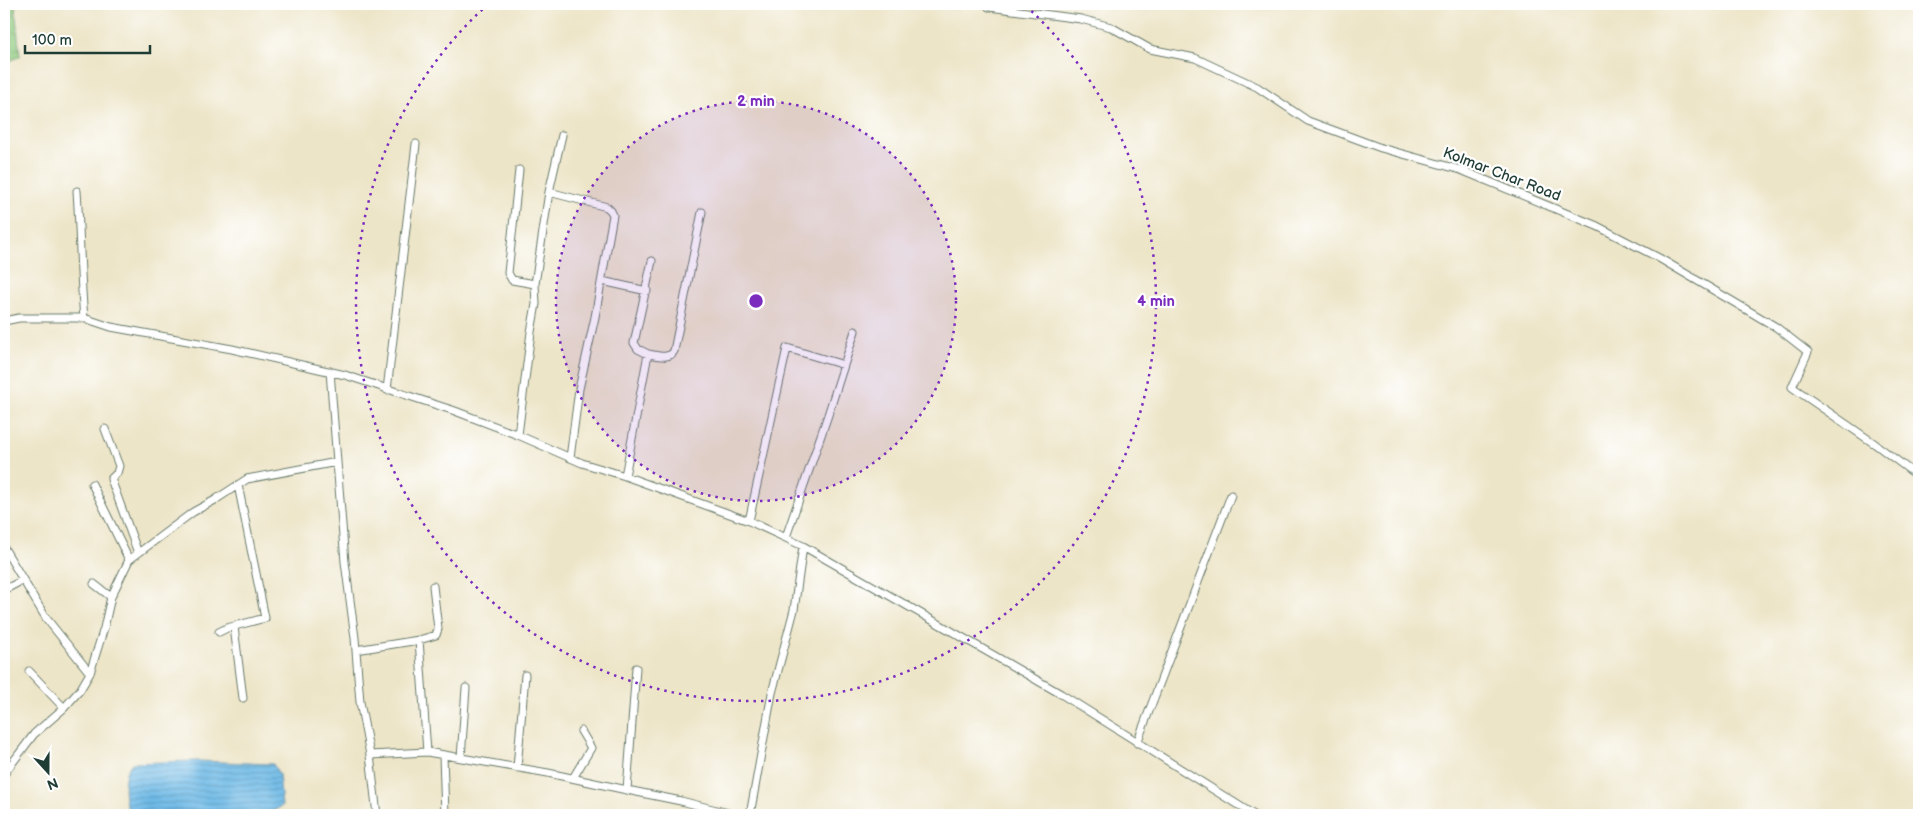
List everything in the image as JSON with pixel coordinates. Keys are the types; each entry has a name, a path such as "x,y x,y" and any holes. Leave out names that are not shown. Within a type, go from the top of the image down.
{"street":[{"name":"Kolmar Char Road","path":"989,4 989,7 1081,19 1111,28 1150,50 1195,58 1257,87 1308,121 1381,148 1461,170 1597,226 1659,258 1776,327 1808,352 1792,387 1919,477"},
{"path":"518,435 536,304 535,284 549,192 562,135"},
{"path":"387,390 416,144"},
{"path":"519,170 508,273 512,280 535,284"},
{"path":"77,191 80,275 84,318"},
{"path":"549,192 607,207 612,211 602,281 579,389 570,458"},
{"path":"652,261 634,343 638,349 648,354 668,356 672,355 674,351 702,212"},
{"path":"602,281 646,292"},
{"path":"4,322 19,318 84,318 111,327 232,349 330,371 455,412 518,435 570,458 749,521 803,546 1061,694 1254,815"},
{"path":"786,537 855,331"},
{"path":"749,521 787,348 844,365"},
{"path":"625,476 648,354"},
{"path":"330,371 345,562 356,650 360,702 370,755 377,815"},
{"path":"105,429 119,466 117,473 110,479 138,553"},
{"path":"4,774 34,734 64,708 80,690 90,673 104,628 111,597 129,560 193,512 247,479 337,462"},
{"path":"92,484 129,560"},
{"path":"219,632 265,618 238,485"},
{"path":"1137,743 1231,495"},
{"path":"750,815 772,693 794,610 803,546"},
{"path":"4,548 46,618 90,673"},
{"path":"4,590 23,580"},
{"path":"94,584 111,597"},
{"path":"356,650 419,640 436,635 438,632 433,586"},
{"path":"234,626 243,698"},
{"path":"419,640 427,752"},
{"path":"627,790 636,668"},
{"path":"29,671 64,708"},
{"path":"517,768 525,675"},
{"path":"461,758 466,688"},
{"path":"573,778 591,748 581,731"},
{"path":"370,755 427,752 573,778 736,815"},
{"path":"442,755 445,815"}],"green space":[{"path":"4,4 23,4 15,6 20,56 4,64"}],"water":[{"path":"197,761 273,764 279,774 282,806 266,815 132,815 125,801 124,783 126,773 132,763"}]}
